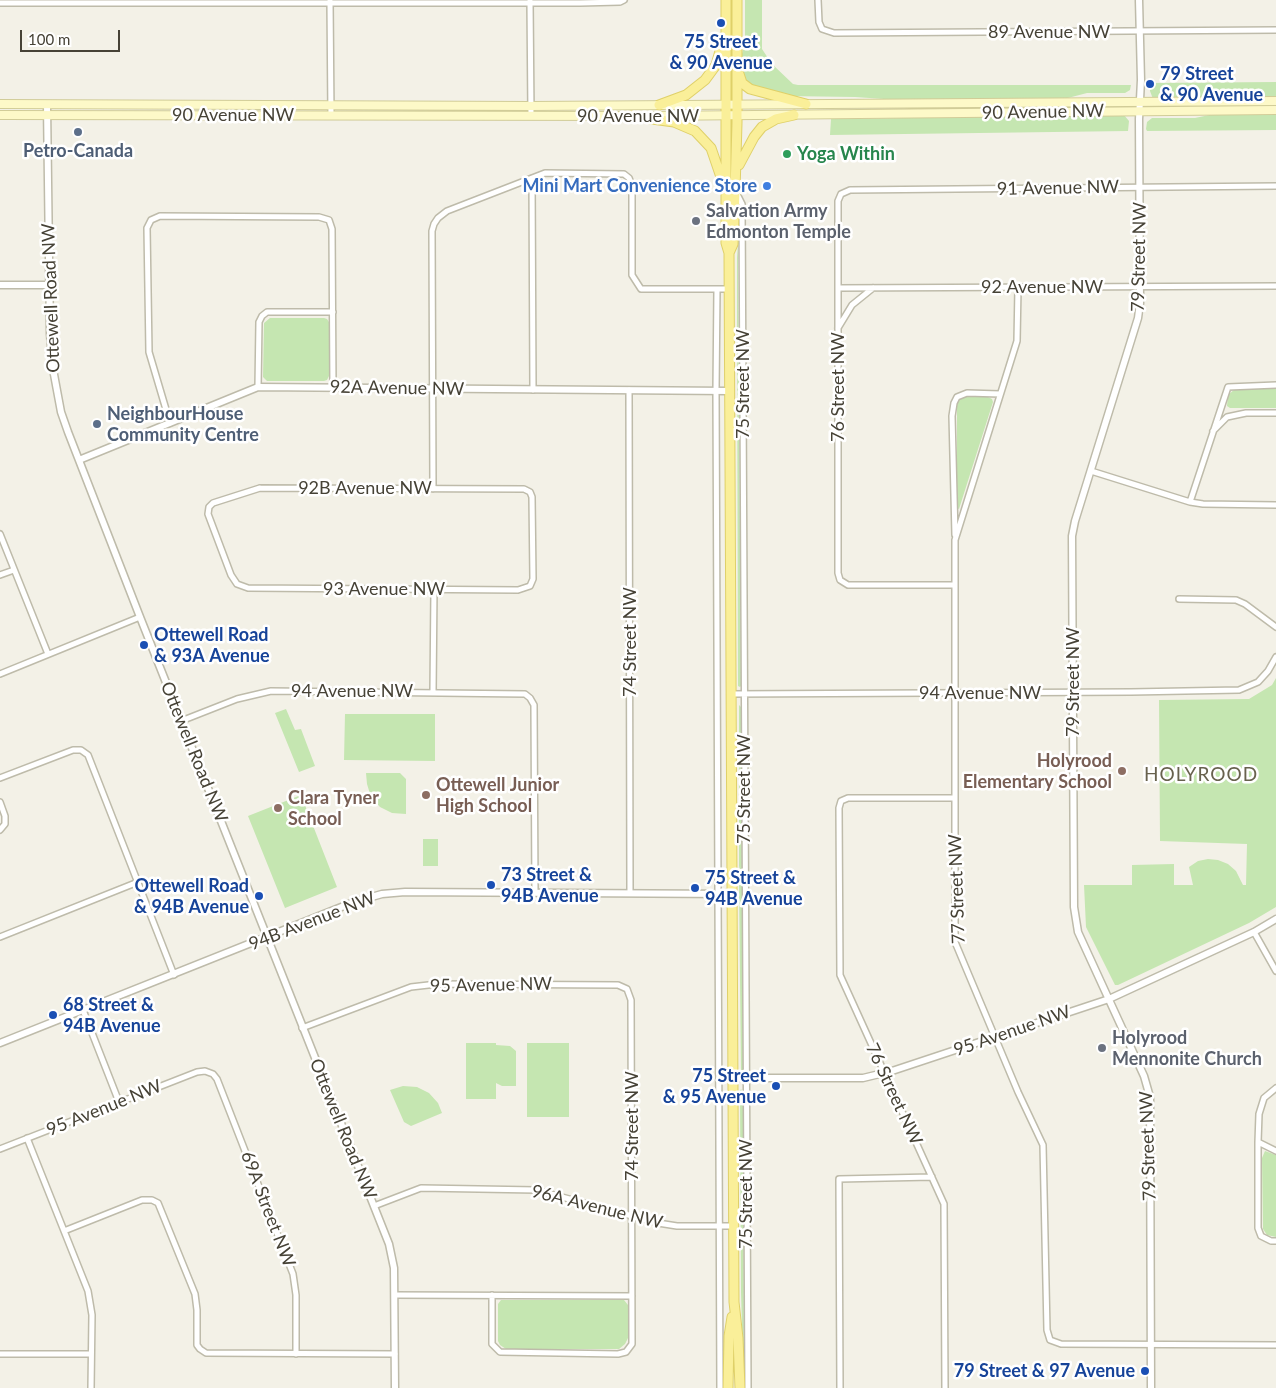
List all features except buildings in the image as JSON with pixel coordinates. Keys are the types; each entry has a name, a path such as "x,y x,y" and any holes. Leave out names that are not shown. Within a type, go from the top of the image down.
{"main road":[{"name":"75 Street NW","path":"726,0 726,116 731,192"},
{"name":"75 Street NW","path":"737,0 736,172 731,192 726,244 729,253 734,1302 740,1388"},
{"path":"659,105 686,95 701,84 710,74 720,55 726,24"},
{"path":"737,68 742,83 750,90 806,104"},
{"name":"90 Avenue NW","path":"0,104 531,106 1276,101"},
{"name":"90 Avenue NW","path":"0,115 737,116 1276,110"},
{"path":"736,172 743,154 757,132 776,118 794,115"},
{"path":"630,116 674,122 695,131 711,148 731,192"},
{"name":"75 Street NW","path":"726,1387 729,1336 734,1302"}],"street":[{"path":"0,3 30,1 620,2 624,0"},
{"name":"89 Avenue NW","path":"818,0 819,22 822,29 834,33 1276,30"},
{"name":"79 Street NW","path":"1139,0 1141,286 1138,318 1074,520 1072,536 1074,907 1078,932 1144,1076 1150,1097 1151,1388"},
{"path":"530,1 531,115"},
{"path":"330,2 331,116"},
{"name":"Ottewell Road NW","path":"47,105 48,285 52,369 61,412 140,618 389,1244 394,1268 395,1388"},
{"path":"433,489 432,231 438,218 447,211 545,173 624,174 630,178 632,186 632,275 641,289 729,289"},
{"path":"532,178 533,390"},
{"name":"91 Avenue NW","path":"841,194 850,190 1276,186"},
{"name":"75 Street NW","path":"731,192 742,204 748,1388"},
{"name":"76 Street NW","path":"841,194 838,201 838,573 840,580 848,585 955,585"},
{"path":"170,423 149,352 148,228 151,220 160,216 319,217 328,220 332,229 333,388"},
{"path":"0,284 48,285"},
{"name":"92 Avenue NW","path":"838,288 1276,286"},
{"path":"838,328 852,305 874,288"},
{"name":"77 Street NW","path":"955,540 1017,341 1018,288"},
{"name":"75 Street NW","path":"717,289 719,1226 726,1387"},
{"path":"258,387 259,322 262,316 267,312 333,312"},
{"path":"1190,502 1228,387 1233,385 1276,385"},
{"name":"92A Avenue NW","path":"78,460 258,387 729,391"},
{"name":"74 Street NW","path":"629,390 630,893"},
{"name":"77 Street NW","path":"1000,394 967,393 957,397 952,416 955,540 956,942 995,1037 1043,1145 1047,1330 1050,1340 1061,1344 1151,1345"},
{"path":"1212,432 1227,417 1246,413 1276,413"},
{"path":"1091,471 1190,502 1202,504 1276,505"},
{"name":"92B Avenue NW","path":"237,584 230,575 208,514 213,503 260,488 524,489 530,492 532,497 533,579 530,586"},
{"path":"0,534 48,654"},
{"path":"0,575 14,570"},
{"name":"93 Avenue NW","path":"237,584 248,588 518,590 530,586"},
{"path":"434,589 434,692"},
{"path":"1179,599 1236,600 1245,604 1276,627"},
{"path":"0,674 140,618"},
{"name":"94 Avenue NW","path":"731,694 1239,690 1258,682 1276,658"},
{"name":"94 Avenue NW","path":"181,721 237,699 271,691 517,692 528,695 534,705 534,892"},
{"path":"0,778 68,751 82,750 89,758 174,975"},
{"name":"76 Street NW","path":"945,1388 944,1204 840,974 839,808 841,801 848,798 955,798"},
{"path":"0,802 5,816 4,824 0,830"},
{"path":"0,936 138,882"},
{"name":"94B Avenue NW","path":"0,1043 354,902 382,894 406,892 534,892 732,894"},
{"name":"95 Avenue NW","path":"733,1078 863,1078 885,1073 1108,999 1254,932 1276,919"},
{"path":"1254,932 1276,971"},
{"name":"95 Avenue NW","path":"302,1028 411,988 436,984 618,985 627,989"},
{"name":"74 Street NW","path":"492,1295 492,1344 500,1352 618,1354 630,1349 632,1339 633,1217 631,1000 627,989"},
{"path":"83,1010 119,1102"},
{"name":"95 Avenue NW","path":"0,1149 197,1072 209,1072"},
{"name":"69A Street NW","path":"209,1072 217,1079 290,1266 295,1288 296,1354"},
{"path":"1276,1088 1264,1098 1259,1114 1258,1142 1258,1228 1261,1236 1270,1241 1276,1241"},
{"path":"27,1138 89,1298 92,1314 91,1388"},
{"path":"1258,1142 1276,1151"},
{"path":"840,1388 839,1179 932,1177"},
{"name":"96A Avenue NW","path":"374,1206 421,1188 536,1190 633,1217 671,1225 734,1226"},
{"path":"64,1231 142,1200 152,1200 158,1203 195,1294 197,1342 200,1349 209,1354 395,1354"},
{"path":"395,1295 632,1296"},
{"path":"1151,1345 1276,1345"},
{"path":"0,1354 91,1354"}],"green space":[{"path":"745,0 762,0 762,49 772,64 793,84 1131,85 1130,90 1125,93 1087,93 1064,99 898,100 785,96 749,86 742,75 742,54 745,39"},
{"path":"1276,82 1276,98 1153,99 1150,91 1150,83"},
{"path":"1276,113 1276,130 1147,131 1146,129 1147,122 1152,118 1195,118 1214,114"},
{"path":"1124,115 1129,121 1128,131 830,135 831,119"},
{"path":"738,243 741,686 740,687 738,686"},
{"path":"270,318 327,319 329,322 329,376 327,380 267,381 263,377 264,323"},
{"path":"1276,388 1276,408 1230,408 1227,406 1228,395 1235,389"},
{"path":"962,397 988,397 993,402 959,509 957,508 957,403"},
{"path":"1276,678 1276,907 1249,923 1115,985 1086,927 1084,885 1132,885 1132,865 1174,864 1174,885 1193,885 1189,867 1198,861 1208,859 1228,864 1236,871 1243,885 1246,885 1247,844 1160,841 1159,700 1249,699 1272,685"},
{"path":"739,705 741,707 742,881 739,866"},
{"path":"286,709 295,730 301,729 315,766 299,772 275,713"},
{"path":"345,714 435,714 435,761 344,760"},
{"path":"366,773 400,773 406,779 406,814 392,813 380,807 371,797"},
{"path":"301,795 337,887 285,908 248,816"},
{"path":"423,839 438,839 438,866 423,866"},
{"path":"739,885 742,885 743,1070 741,1071"},
{"path":"466,1043 496,1043 496,1045 510,1046 516,1051 516,1086 502,1086 496,1083 496,1099 466,1099"},
{"path":"527,1043 569,1043 569,1117 527,1117"},
{"path":"403,1086 417,1087 429,1093 438,1103 442,1113 411,1126 404,1122 390,1090"},
{"path":"741,1089 743,1092 744,1359 741,1292"},
{"path":"1265,1151 1276,1155 1276,1237 1267,1235 1263,1229 1262,1158"},
{"path":"501,1300 624,1300 628,1305 628,1338 619,1349 506,1349 498,1341 498,1304"}],"place":[{"name":"75 Street & 90 Avenue","path":"721,23"},
{"name":"79 Street & 90 Avenue","path":"1150,84"},
{"name":"Petro-Canada","path":"78,132"},
{"name":"Yoga Within","path":"787,154"},
{"name":"Mini Mart Convenience Store","path":"767,186"},
{"name":"Salvation Army Edmonton Temple","path":"696,221"},
{"name":"NeighbourHouse Community Centre","path":"97,424"},
{"name":"Ottewell Road & 93A Avenue","path":"144,645"},
{"name":"Holyrood Elementary School","path":"1122,771"},
{"name":"Ottewell Junior High School","path":"426,795"},
{"name":"Clara Tyner School","path":"278,808"},
{"name":"73 Street & 94B Avenue","path":"491,885"},
{"name":"75 Street & 94B Avenue","path":"695,888"},
{"name":"Ottewell Road & 94B Avenue","path":"259,896"},
{"name":"68 Street & 94B Avenue","path":"53,1015"},
{"name":"Holyrood Mennonite Church","path":"1102,1048"},
{"name":"75 Street & 95 Avenue","path":"776,1086"},
{"name":"79 Street & 97 Avenue","path":"1145,1371"}],"district":[{"name":"HOLYROOD","path":"1201,775"}]}
